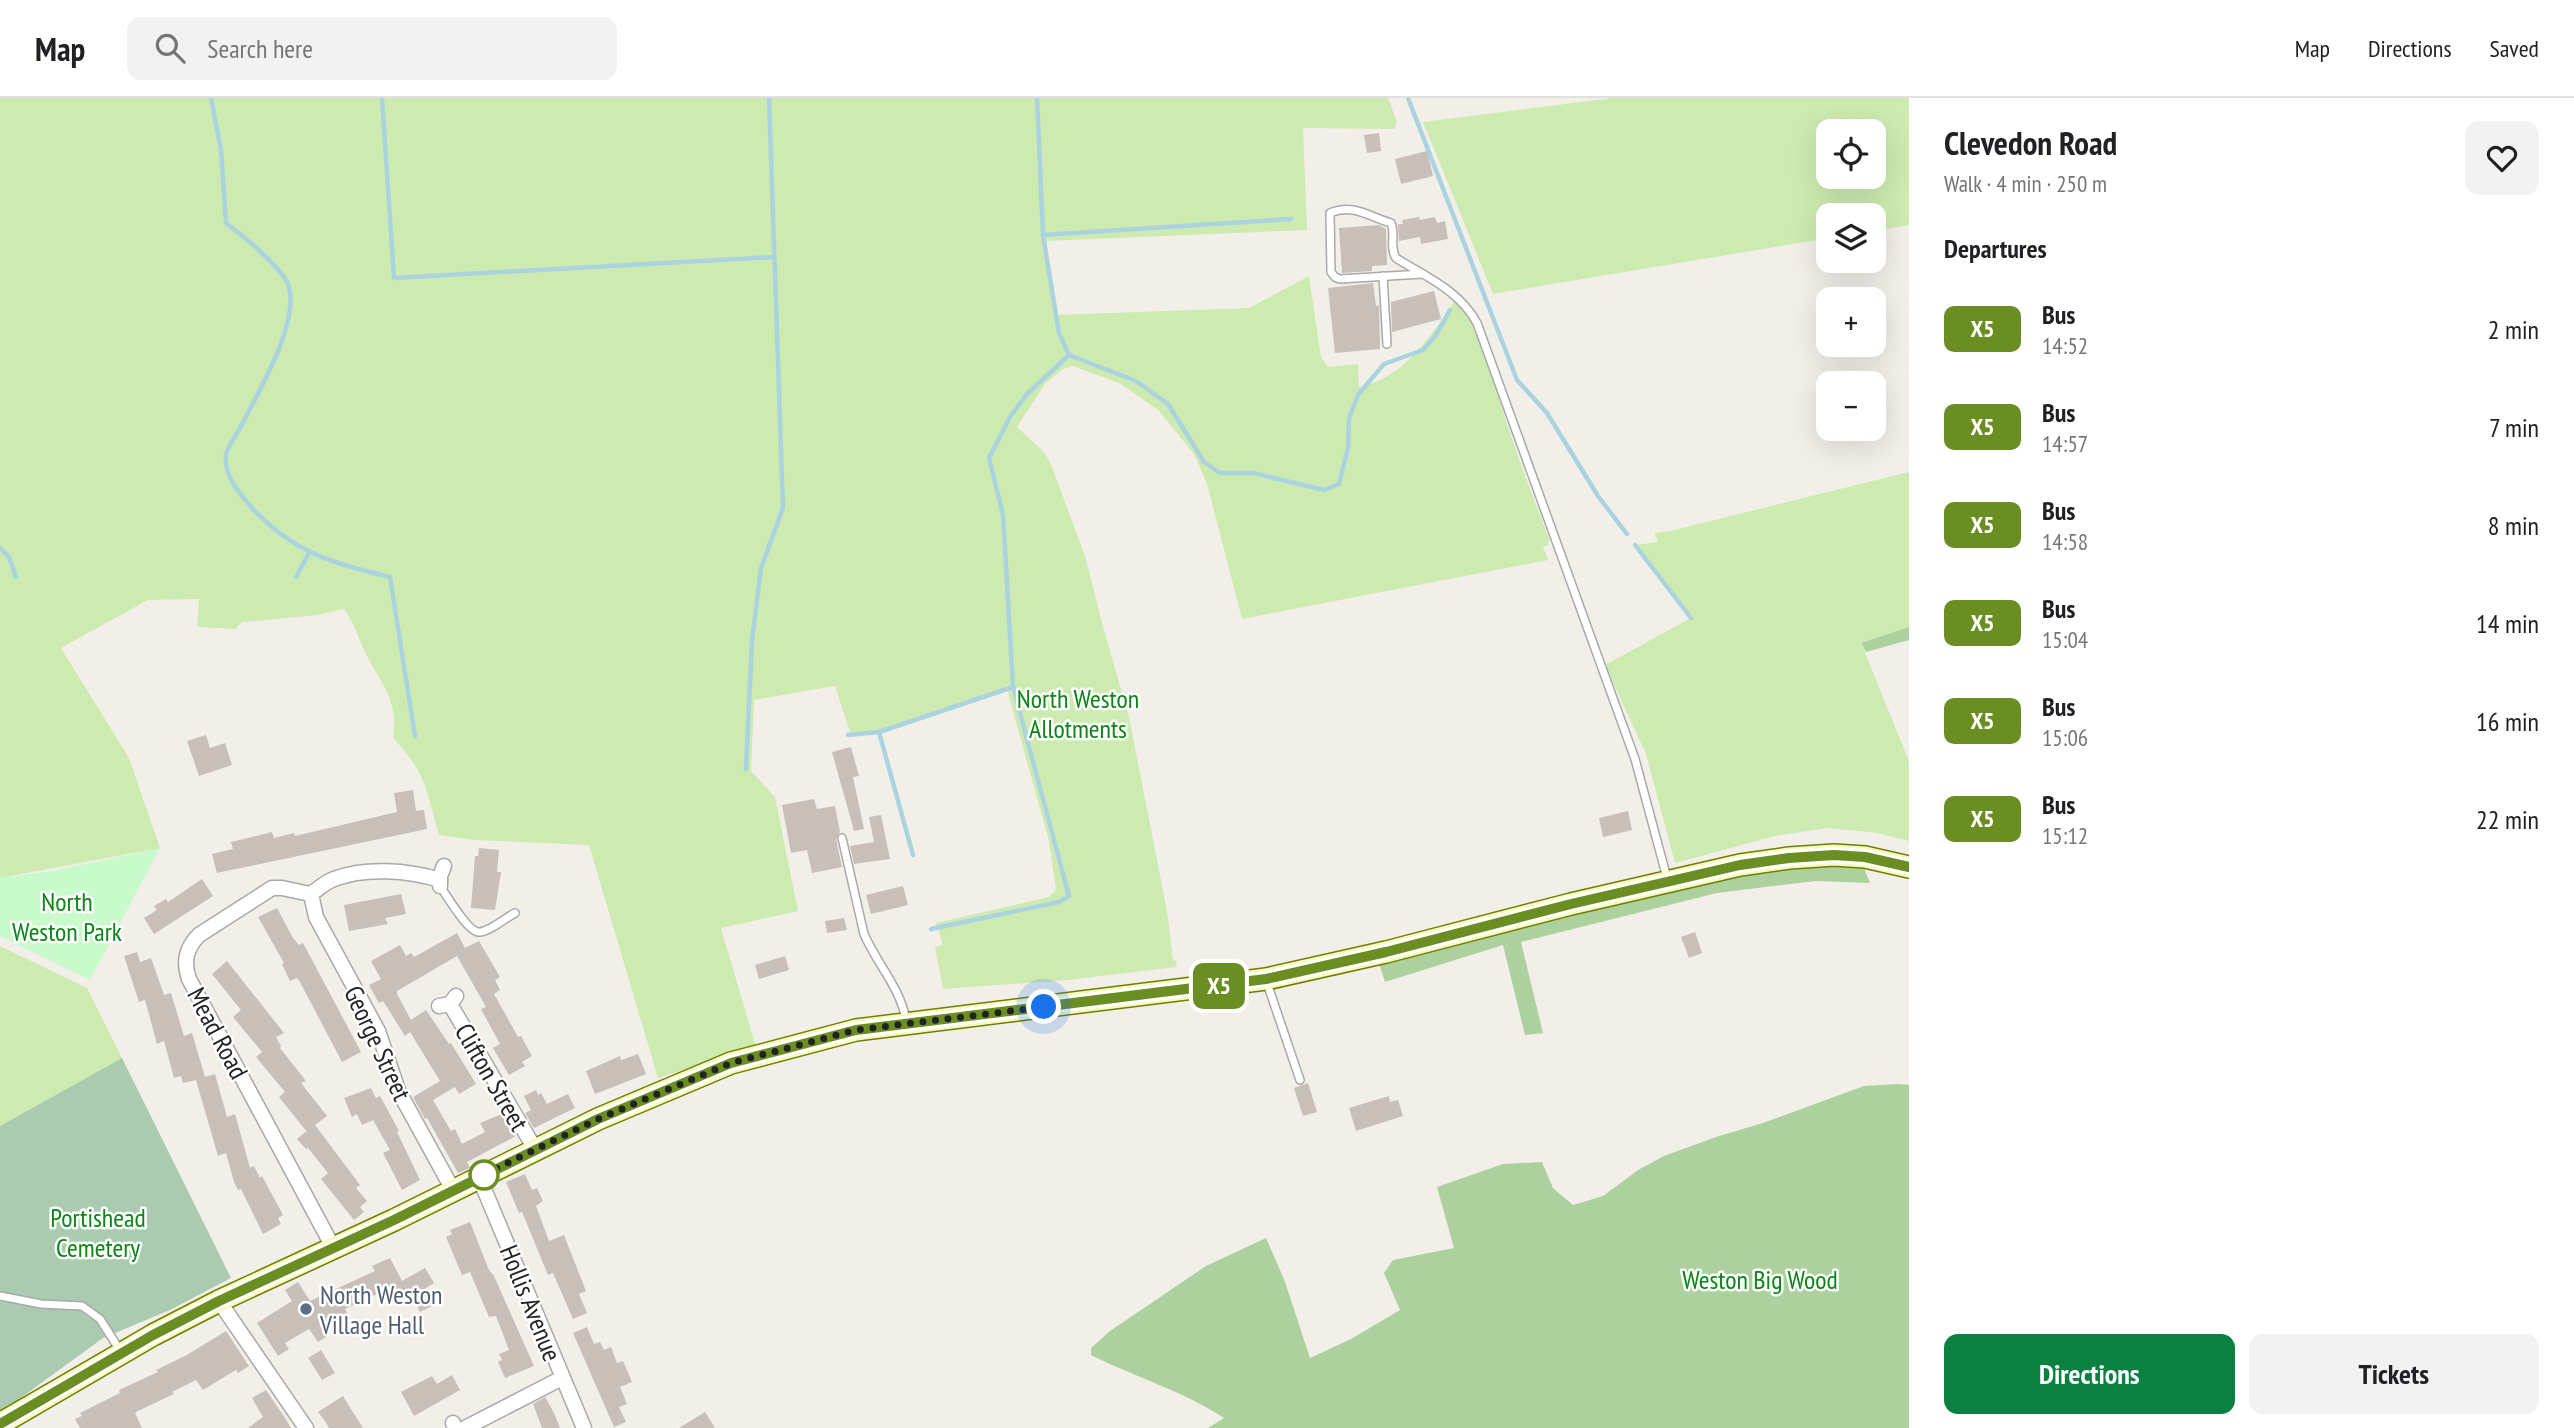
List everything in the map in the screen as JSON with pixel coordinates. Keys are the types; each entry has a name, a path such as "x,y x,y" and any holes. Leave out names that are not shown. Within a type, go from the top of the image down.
{"main road":[{"path":"0,1424 122,1353 219,1301 334,1249 598,1119 731,1063 856,1030 1266,979 1386,952 1668,880 1740,865 1811,856 1865,857 1909,867"}],"street":[{"path":"311,894 335,878 389,871 441,877"},
{"name":"Mead Road","path":"311,894 282,888 268,890 196,937 188,951 185,964 189,979 334,1249"},
{"name":"George Street","path":"311,894 319,922 379,1031 398,1090 453,1190"},
{"name":"Clifton Street","path":"448,1002 535,1149"},
{"name":"Hollis Avenue","path":"479,1177 584,1428"},
{"path":"219,1301 306,1428"},
{"path":"458,1426 562,1378"}],"lane":[{"path":"1422,274 1340,279 1334,276 1331,272 1330,213 1358,210 1391,223 1392,252 1396,258 1438,283 1463,303 1477,323 1634,759 1668,880"},
{"path":"1382,276 1387,344"},
{"path":"842,838 864,934 899,993 907,1022"},
{"path":"441,877 470,928 475,932 482,932 515,913"},
{"path":"1266,979 1300,1080"},
{"path":"0,1296 41,1304 82,1306 100,1319 122,1353"}],"green space":[{"name":"North Weston Allotments","path":"0,98 1388,98 1397,122 1394,129 1303,128 1307,230 1045,241 1056,315 1249,308 1309,276 1321,357 1328,367 1358,364 1359,387 1389,375 1403,365 1426,341 1455,300 1474,328 1489,362 1515,446 1549,539 1548,545 1543,547 1548,560 1242,619 1207,484 1194,454 1158,410 1121,384 1073,366 1063,369 1045,384 1017,427 1043,451 1051,464 1085,556 1129,717 1167,911 1173,960 1176,961 1177,967 1067,980 943,989 935,947 943,945 936,923 1049,897 1056,890 1049,841 1007,689 879,732 851,735 835,686 754,700 751,771 775,797 798,911 721,928 756,1047 658,1078 589,845 474,840 439,835 419,772 393,738 393,713 387,693 344,609 317,615 242,622 236,629 197,627 199,599 148,600 61,648 129,758 160,848 0,878"},
{"path":"1613,98 1909,98 1909,225 1886,229 1886,203 1816,203 1816,240 1493,294 1423,122"},
{"path":"1909,472 1909,627 1861,643 1909,761 1909,841 1878,833 1828,828 1775,836 1675,863 1646,754 1605,665 1691,618 1635,545 1658,542 1654,533"},
{"path":"1909,627 1909,640 1866,652 1861,643"},
{"name":"North Weston Park","path":"160,848 90,980 0,936 0,878 52,871"},
{"path":"1820,866 1864,868 1870,883 1816,881 1717,893 1521,942 1543,1033 1525,1035 1503,945 1385,982 1379,963 1653,893"},
{"path":"0,946 87,988 122,1058 0,1126"},
{"name":"Portishead Cemetery","path":"122,1058 231,1278 170,1310 103,1338 0,1413 0,1126"},
{"name":"Weston Big Wood","path":"1909,1085 1909,1428 1208,1428 1224,1418 1192,1400 1091,1355 1091,1348 1110,1331 1206,1266 1266,1238 1284,1279 1310,1358 1351,1339 1400,1310 1384,1273 1393,1260 1454,1248 1437,1187 1503,1164 1542,1162 1553,1188 1573,1205 1603,1196 1638,1170 1664,1156 1864,1086"}],"building":[{"path":"1379,133 1381,151 1367,153 1364,135"},
{"path":"1427,151 1433,176 1401,184 1395,159"},
{"path":"1419,217 1420,220 1435,217 1437,223 1445,221 1448,239 1421,244 1420,237 1399,241 1398,224 1403,224 1402,220"},
{"path":"1379,225 1386,229 1387,265 1372,266 1372,271 1342,273 1339,228"},
{"path":"1373,283 1376,306 1379,305 1380,349 1335,353 1328,288"},
{"path":"1434,291 1441,319 1392,332 1391,302"},
{"path":"206,735 210,748 225,743 232,765 199,776 187,741"},
{"path":"851,747 859,776 853,777 864,829 854,831 832,752"},
{"path":"413,790 416,811 424,810 427,829 217,873 212,854 233,849 231,842 272,832 274,838 294,833 295,836 397,812 394,793"},
{"path":"814,799 817,809 835,806 840,832 836,839 842,867 812,873 807,850 791,853 782,805"},
{"path":"1628,811 1632,830 1603,837 1599,818"},
{"path":"881,815 890,859 854,864 850,846 874,842 869,817"},
{"path":"479,848 499,850 497,872 501,872 495,910 471,908 475,856 478,856"},
{"path":"202,879 213,896 154,934 144,918 157,910 154,906 166,899 168,902"},
{"path":"903,886 908,905 871,914 866,895"},
{"path":"401,894 406,914 385,918 388,924 349,931 344,905"},
{"path":"277,908 293,938 299,945 303,943 361,1052 342,1062 300,982 297,978 290,981 282,964 284,963 258,917"},
{"path":"844,918 847,930 827,933 825,921"},
{"path":"1695,932 1702,953 1689,958 1681,937"},
{"path":"457,933 465,948 479,941 500,977 495,980 500,990 494,994 532,1056 522,1062 525,1066 509,1075 493,1048 500,1044 481,1009 486,1007 457,956 397,991 411,1020 426,1010 449,1044 451,1043 476,1084 459,1094 455,1087 433,1100 451,1131 455,1129 462,1144 485,1132 480,1123 502,1114 516,1136 467,1162 470,1168 458,1173 413,1097 440,1081 410,1032 405,1036 383,1001 379,1003 369,985 381,979 371,961 400,945 406,956 411,953 414,957"},
{"path":"137,952 140,962 151,958 164,995 171,993 184,1036 192,1033 205,1077 215,1074 227,1117 235,1114 250,1168 254,1166 260,1178 262,1176 283,1215 278,1218 281,1224 263,1234 241,1189 238,1190 234,1182 226,1153 218,1156 196,1080 183,1083 181,1076 174,1078 164,1041 157,1044 145,1000 139,1002 124,956"},
{"path":"785,956 789,970 759,979 755,965"},
{"path":"227,961 284,1033 276,1037 280,1048 306,1081 301,1083 327,1116 315,1125 360,1185 356,1188 367,1201 360,1207 364,1212 354,1220 321,1179 328,1173 297,1139 306,1131 279,1097 285,1092 256,1057 262,1052 233,1017 241,1010 212,974"},
{"path":"638,1054 646,1074 595,1094 586,1071 620,1056 621,1060"},
{"path":"1308,1083 1317,1112 1303,1116 1294,1088"},
{"path":"371,1088 376,1098 380,1096 399,1131 397,1132 420,1180 402,1190 383,1153 390,1150 373,1120 362,1125 357,1114 352,1117 344,1098"},
{"path":"536,1090 547,1104 568,1094 575,1108 534,1128 525,1113 531,1110 524,1096"},
{"path":"1389,1096 1390,1102 1398,1100 1403,1116 1356,1131 1349,1108"},
{"path":"525,1174 532,1190 537,1188 543,1201 536,1206 549,1241 564,1235 586,1291 579,1294 587,1313 573,1319 553,1273 548,1275 522,1212 519,1213 506,1182"},
{"path":"470,1222 489,1270 534,1366 505,1378 498,1362 502,1360 499,1354 509,1350 496,1316 489,1317 470,1272 462,1275 446,1237 452,1234 450,1230"},
{"path":"390,1258 402,1281 425,1268 434,1283 426,1288 434,1305 420,1312 409,1290 386,1301 382,1292 385,1290 345,1309 349,1316 325,1328 329,1335 318,1342 309,1329 285,1343 289,1349 278,1356 257,1323 292,1301 285,1290 298,1282 310,1301 375,1271 372,1266"},
{"path":"587,1327 594,1344 600,1342 604,1350 611,1347 617,1363 623,1361 632,1382 620,1387 627,1404 619,1407 626,1422 614,1427 573,1333"},
{"path":"226,1331 249,1366 238,1373 236,1370 203,1390 196,1380 138,1411 135,1413 142,1428 80,1428 75,1419 82,1416 80,1413 120,1393 119,1390 158,1372 156,1370"},
{"path":"321,1350 335,1373 322,1380 308,1358"},
{"path":"452,1375 460,1390 414,1416 401,1392 432,1376 437,1384"},
{"path":"266,1390 291,1428 248,1428 263,1417 252,1398"},
{"path":"343,1396 363,1428 329,1428 318,1412"},
{"path":"545,1397 560,1428 542,1428 533,1404"},
{"path":"705,1412 715,1428 679,1428"}],"waterway":[{"path":"211,98 221,150 226,223 279,271 289,287 291,302 283,339 275,358 227,451 227,470 234,485 249,504 270,525 300,547 333,561 390,577 415,736"},
{"path":"382,98 394,278 774,257"},
{"path":"746,769 752,641 761,568 783,508 769,98"},
{"path":"1037,98 1043,235 1059,333 1069,355 1136,381 1168,404 1204,462 1220,473 1253,473 1324,490 1339,484 1348,448 1349,418 1358,395 1384,364 1423,350 1436,335 1450,310"},
{"path":"1408,98 1517,380 1547,413 1598,496 1627,534"},
{"path":"1043,235 1291,219"},
{"path":"931,929 1059,902 1069,896 1013,687 1003,515 989,458 1010,417 1027,394 1069,355"},
{"path":"1635,545 1691,618"},
{"path":"0,548 9,557 16,577"},
{"path":"296,577 309,553"},
{"path":"848,735 879,732 1013,687"},
{"path":"879,732 913,855"}],"bus line":[{"name":"X5","path":"0,1424 153,1335 219,1301 334,1249 598,1119 731,1063 856,1030 1266,979 1386,952 1668,880 1740,865 1834,855 1865,857 1909,867"}],"place":[{"name":"North Weston Village Hall","path":"306,1309"}],"route":[{"path":"484,1175 479,1177 598,1119 731,1063 856,1030 1044,1007"}]}
